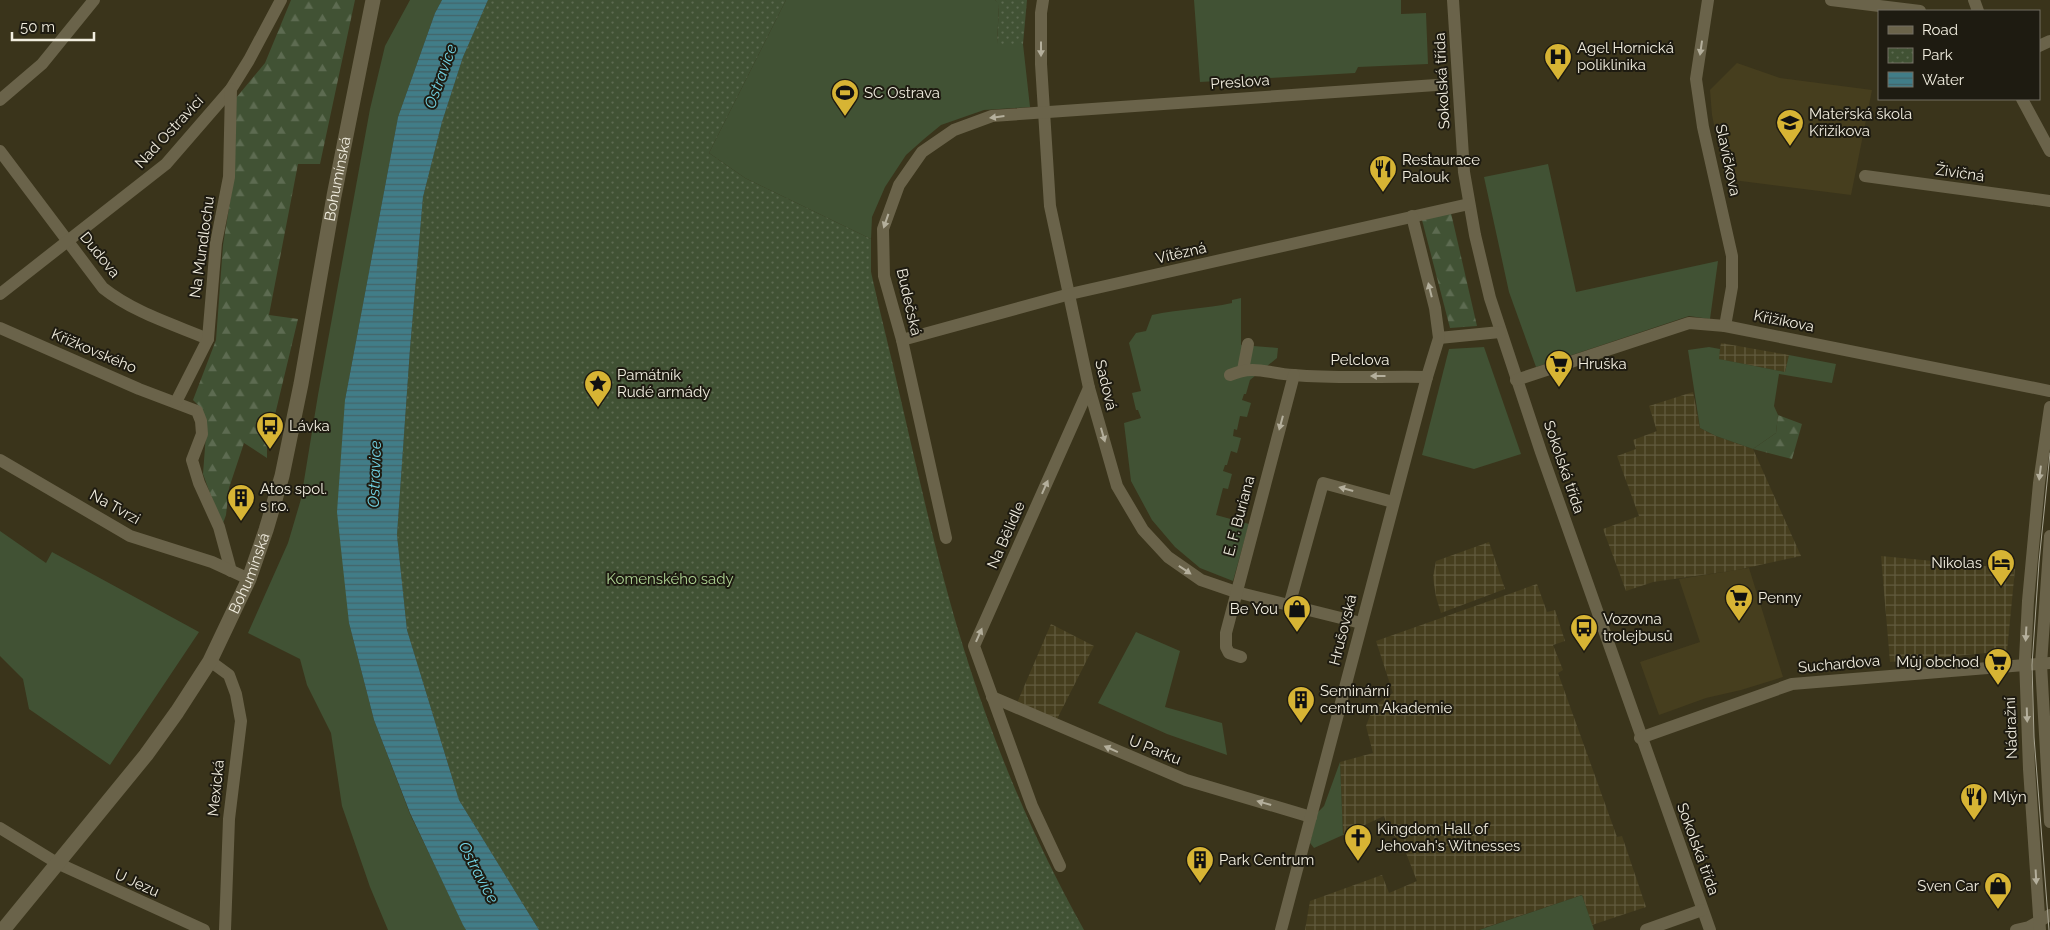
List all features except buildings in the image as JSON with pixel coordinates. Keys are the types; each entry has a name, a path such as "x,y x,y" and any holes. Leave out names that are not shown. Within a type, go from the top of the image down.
{"main road":[{"name":"Bohumínská","path":"3,930 146,755 210,662 249,579 266,530 283,469 303,377 334,196 373,0"}],"street":[{"path":"0,100 42,64 94,0"},
{"name":"Nad Ostravicí","path":"0,294 166,164 231,89 281,0"},
{"name":"Sadová","path":"1044,0 1041,13 1041,64 1046,113 1050,206 1089,388 1117,486 1144,530 1168,556 1201,580 1236,592 1361,623"},
{"name":"Sokolská třída","path":"1454,0 1462,154 1469,204 1482,266 1500,332 1640,738 1710,930"},
{"name":"Slavíčkova","path":"1708,0 1696,79 1703,127 1732,256 1732,287 1725,326"},
{"path":"1831,0 1912,10"},
{"name":"Preslova","path":"1046,113 1436,85"},
{"name":"Na Mundlochu","path":"176,402 208,339 216,243 229,177 231,89"},
{"path":"2023,100 2050,151"},
{"name":"Budečská","path":"946,538 902,340 884,276 883,229 899,185 922,152 954,130 992,116 1046,113"},
{"name":"Dudova","path":"0,151 103,288 117,299 208,339"},
{"name":"Živičná","path":"1865,176 2050,202"},
{"name":"Vítězná","path":"902,340 1070,294 1469,204"},
{"path":"1412,216 1435,308 1439,338 1500,332"},
{"name":"Křižíkova","path":"1516,380 1690,323 1725,326 2050,391"},
{"name":"Křížkovského","path":"0,328 139,389 197,411 201,420 202,434 192,460 199,482 219,526 231,571"},
{"name":"Hrušovská","path":"1280,930 1426,376 1439,338"},
{"path":"1243,370 1248,344"},
{"path":"1230,376 1243,370 1253,369 1294,376"},
{"name":"Pelclova","path":"1294,376 1426,376"},
{"name":"E. F. Buriana","path":"1241,657 1228,653 1226,633 1294,376"},
{"name":"Na Bělidle","path":"1060,866 1032,806 974,646 1089,388"},
{"name":"Nádražní","path":"2043,922 2028,769 2025,666 2028,601 2038,489 2050,407"},
{"name":"Na Tvrzi","path":"0,460 130,536 212,562 249,579"},
{"path":"1289,606 1323,483 1393,502"},
{"path":"2050,536 2046,664 2050,822"},
{"name":"Mexická","path":"210,662 229,675 236,694 240,721 229,820 225,930"},
{"name":"Suchardova","path":"1640,738 1792,684 2046,664"},
{"name":"U Parku","path":"992,698 1186,780 1311,816"},
{"name":"U Jezu","path":"0,828 57,863 204,930"},
{"path":"1646,930 1702,910"},
{"path":"2016,930 2043,922"}],"shaded area":[{"name":"Mateřská škola Křižíkova","path":"1737,63 1780,78 1872,90 1851,195 1725,179 1712,115 1710,90"},
{"path":"1721,343 1789,355 1785,372 1718,359"},
{"path":"1693,392 1700,428 1716,436 1753,449 1801,556 1737,570 1653,582 1626,591 1603,529 1639,516 1617,456 1636,449 1633,440 1657,431 1649,406"},
{"path":"1489,542 1505,589 1441,613 1433,577 1436,561"},
{"path":"1881,556 2015,569 2007,651 1890,662"},
{"path":"1749,568 1783,677 1706,698 1659,715 1640,662 1700,642 1679,579"},
{"path":"1537,584 1547,612 1555,610 1565,641 1553,645 1563,670 1558,673 1617,837 1622,836 1646,907 1592,925 1582,895 1478,930 1305,930 1310,901 1382,875 1389,893 1417,881 1402,843 1389,831 1384,816 1343,835 1340,762 1373,753 1366,726 1377,704 1393,693 1376,641"},
{"path":"1051,624 1094,646 1056,721 1017,703"}],"green space":[{"path":"291,0 355,0 320,164 298,164 269,315 298,319 267,448 267,458 244,443 229,488 226,515 222,526 203,474 207,421 201,408 193,400 216,340 223,245 234,177 236,98 265,63"},
{"path":"410,0 442,0 435,13 398,117 345,400 349,623 374,720 410,814 466,930 388,930 370,887 342,806 331,733 307,685 300,659 248,633 288,543 301,499 370,109 385,46"},
{"name":"Komenského sady","path":"488,0 786,0 709,153 745,178 871,239 871,272 926,509 970,668 1002,758 1021,802 1061,888 1084,930 539,930 459,800 407,630 397,535 423,197 442,122 463,57"},
{"name":"SC Ostrava","path":"786,0 995,0 999,4 997,44 1023,44 1030,107 984,110 941,125 924,139 906,155 885,187 872,217 871,239 745,178 709,153"},
{"path":"995,0 1027,0 1023,44 997,44 999,5"},
{"path":"1194,0 1401,0 1401,14 1426,13 1428,64 1358,67 1355,73 1200,82"},
{"path":"1548,164 1576,292 1718,261 1710,319 1689,316 1536,367 1509,292 1484,177"},
{"path":"1451,213 1477,326 1450,328 1422,220"},
{"path":"1241,298 1241,345 1278,348 1277,358 1250,380 1242,400 1251,403 1247,417 1240,416 1237,430 1234,429 1233,436 1241,438 1237,453 1231,451 1223,471 1232,474 1228,489 1223,488 1216,515 1249,524 1233,581 1200,568 1175,547 1152,520 1131,481 1124,423 1141,418 1138,410 1136,410 1132,393 1141,391 1129,343 1136,333 1146,331 1152,315 1222,305 1232,303 1232,300"},
{"path":"1484,347 1521,454 1474,469 1422,455 1449,349"},
{"path":"1709,347 1720,349 1719,359 1785,372 1789,355 1836,364 1832,383 1779,374 1774,406 1778,415 1776,433 1753,449 1716,436 1700,428 1688,350"},
{"path":"1778,415 1802,424 1792,459 1753,449 1776,433"},
{"path":"0,531 46,563 52,552 199,632 110,765 29,709 23,679 0,656"},
{"path":"1136,632 1180,651 1165,707 1222,723 1227,755 1167,734 1098,703"},
{"path":"1340,762 1343,835 1314,848 1310,843 1317,813 1324,806"},
{"path":"1582,895 1594,930 1479,930"}],"water":[{"name":"Ostravice","path":"442,0 488,0 463,57 442,122 423,197 397,535 407,630 459,800 539,930 466,930 463,925 410,813 374,720 349,623 337,512 345,400 398,117 435,13"}],"tram line":[{"path":"2049,930 2034,737 2032,665 2039,562 2050,453"}],"place":[{"name":"Agel Hornická poliklinika","path":"1558,81"},
{"name":"SC Ostrava","path":"845,117"},
{"name":"Mateřská škola Křižíkova","path":"1790,147"},
{"name":"Restaurace Palouk","path":"1383,193"},
{"name":"Hruška","path":"1559,388"},
{"name":"Památník Rudé armády","path":"598,408"},
{"name":"Lávka","path":"270,450"},
{"name":"Atos spol. s r.o.","path":"241,522"},
{"name":"Nikolas","path":"2001,587"},
{"name":"Penny","path":"1739,622"},
{"name":"Be You","path":"1297,633"},
{"name":"Vozovna trolejbusů","path":"1584,652"},
{"name":"Můj obchod","path":"1998,686"},
{"name":"Seminární centrum Akademie","path":"1301,724"},
{"name":"Mlýn","path":"1974,821"},
{"name":"Kingdom Hall of Jehovah's Witnesses","path":"1358,862"},
{"name":"Park Centrum","path":"1200,884"},
{"name":"Sven Car","path":"1998,910"}]}
